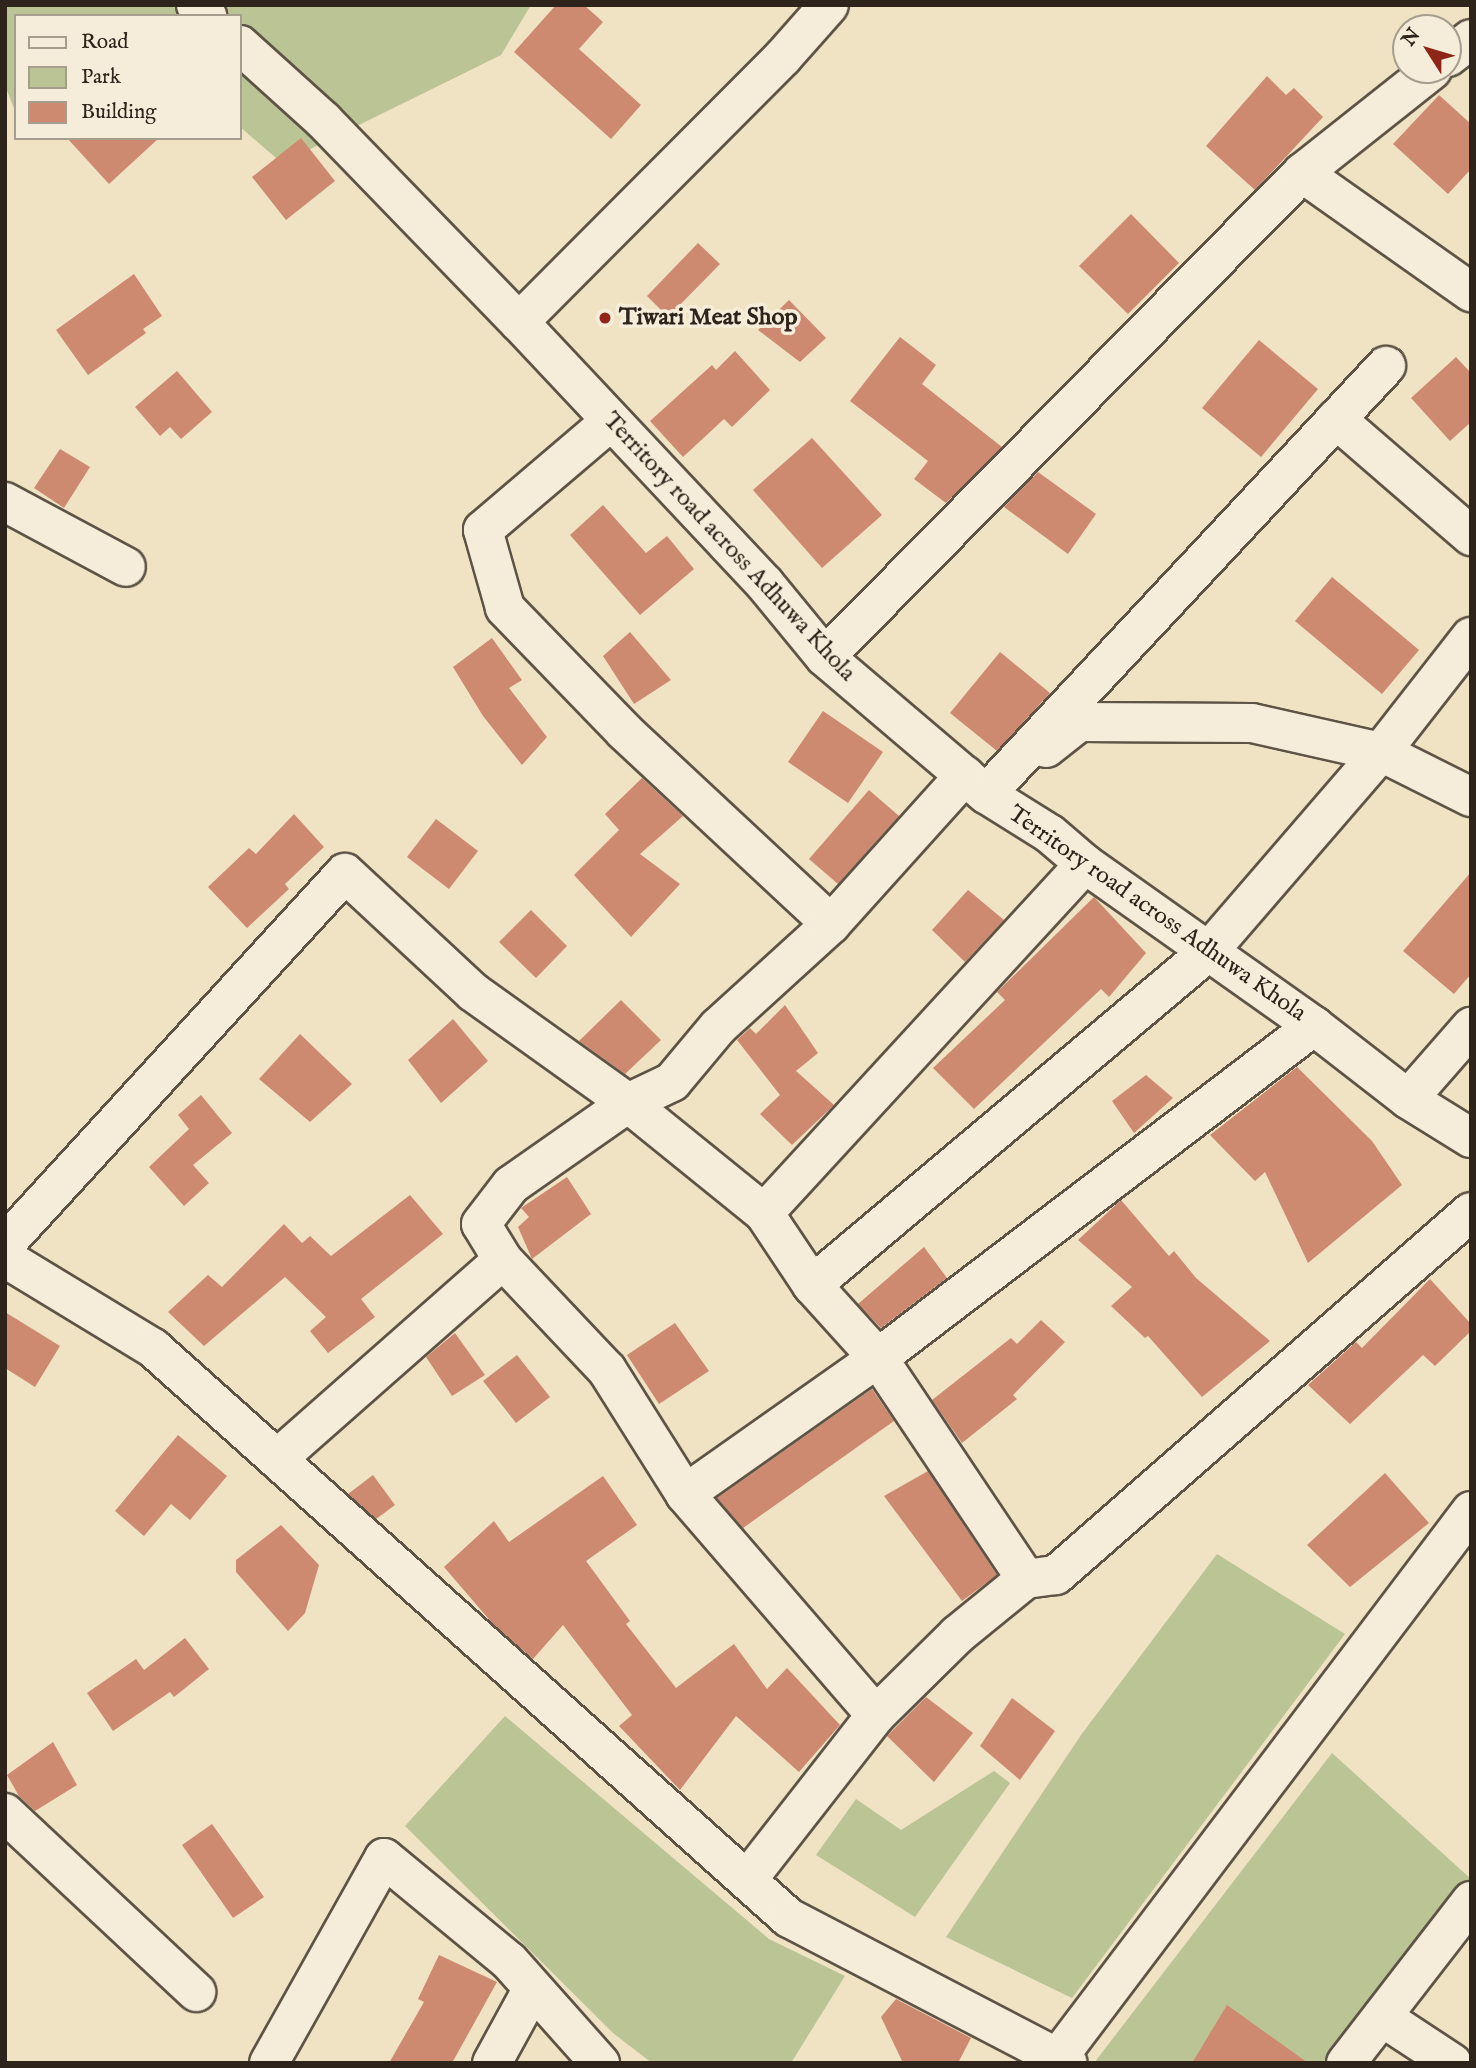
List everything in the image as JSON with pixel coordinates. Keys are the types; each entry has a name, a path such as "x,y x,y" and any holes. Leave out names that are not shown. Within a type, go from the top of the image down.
{"street":[{"path":"519,322 783,57 829,5"},
{"name":"Territory road across Adhuwa Khola","path":"242,47 324,121 519,322 765,584 825,657 976,784 1050,834 1085,864 1314,1026 1408,1099 1471,1139"},
{"path":"825,657 1302,173 1414,84"},
{"path":"1302,173 1471,292"},
{"path":"876,1715 685,1494 607,1370 503,1260 481,1224 511,1185 628,1102 672,1082 718,1027 831,924 976,784 1386,366"},
{"path":"1336,419 1471,536"},
{"path":"611,421 483,530 505,608 624,731 831,924"},
{"path":"5,502 126,567"},
{"path":"812,1285 1209,951 1381,752 1471,637"},
{"path":"976,784 1079,722 1252,723 1381,752 1471,797"},
{"path":"764,1213 1085,864"},
{"path":"5,1244 345,873 473,992 628,1102 764,1213 812,1285 878,1358 1026,1579"},
{"path":"685,1494 878,1358 1314,1026"},
{"path":"1408,1099 1471,1027"},
{"path":"747,1880 876,1715 957,1635 1026,1579 1056,1575 1471,1212"},
{"path":"5,1258 153,1348 789,1918 1062,2061 1471,1511"},
{"path":"277,1459 503,1260"},
{"path":"5,1813 196,1992"},
{"path":"269,2063 384,1858 509,1961 600,2063"},
{"path":"1346,2063 1471,1900"},
{"path":"492,2063 533,1988"},
{"path":"1382,2017 1452,2063"}],"green space":[{"path":"5,5 531,5 501,55 282,163 242,129 242,14 14,14 14,109 5,85"},
{"path":"1217,1554 1345,1634 1072,1998 946,1937 1081,1735"},
{"path":"505,1716 769,1939 845,1976 791,2063 652,2063 613,2033 405,1826"},
{"path":"1332,1753 1471,1879 1471,1901 1346,2063 1094,2063"},
{"path":"994,1771 1010,1783 915,1917 816,1855 856,1799 901,1830"}],"building":[{"path":"556,5 584,5 603,22 579,49 641,105 611,139 514,52"},
{"path":"1267,76 1286,95 1294,88 1323,117 1255,190 1206,146"},
{"path":"1439,95 1471,124 1471,169 1448,194 1393,144"},
{"path":"301,138 335,181 286,220 252,177"},
{"path":"69,140 157,140 109,184"},
{"path":"1131,214 1179,263 1128,314 1079,266"},
{"path":"698,243 720,264 668,317 647,296"},
{"path":"134,274 162,316 143,329 146,333 88,375 56,330"},
{"path":"789,300 826,338 800,362 758,330"},
{"path":"900,337 936,365 922,384 1002,447 946,503 914,479 928,461 850,401"},
{"path":"1259,340 1318,389 1261,457 1202,408"},
{"path":"735,351 770,390 732,427 724,419 683,457 650,421 712,365 716,370"},
{"path":"1456,357 1471,373 1471,422 1450,441 1411,398"},
{"path":"177,371 212,412 181,439 170,427 160,436 135,407"},
{"path":"812,438 882,515 822,568 753,490"},
{"path":"60,449 90,467 64,508 34,488"},
{"path":"1038,472 1096,514 1068,554 1004,507"},
{"path":"603,505 646,553 667,536 694,569 640,615 570,535"},
{"path":"1332,577 1419,650 1382,694 1295,621"},
{"path":"630,632 671,680 634,704 603,656"},
{"path":"492,638 522,680 509,688 547,737 522,765 483,716 453,667"},
{"path":"1000,652 1050,693 997,751 950,713"},
{"path":"823,711 883,752 848,803 788,762"},
{"path":"642,778 683,816 640,854 680,884 631,937 574,875 619,830 605,814"},
{"path":"869,790 899,816 838,884 809,859"},
{"path":"294,814 324,847 285,884 289,889 247,928 208,887 249,848 256,854"},
{"path":"436,819 478,851 449,889 407,857"},
{"path":"1471,872 1471,974 1454,994 1403,951"},
{"path":"968,890 1004,920 965,962 932,930"},
{"path":"1094,897 1146,953 1109,997 1101,989 974,1109 933,1068 1005,1000 997,992"},
{"path":"531,910 567,946 536,978 499,942"},
{"path":"621,1000 661,1040 625,1074 579,1041"},
{"path":"785,1005 818,1053 796,1071 834,1105 792,1145 760,1114 780,1095 737,1040 750,1028 756,1034"},
{"path":"453,1019 488,1061 441,1103 408,1060"},
{"path":"300,1034 352,1084 310,1122 259,1079"},
{"path":"1297,1067 1372,1141 1402,1185 1308,1263 1265,1172 1255,1181 1210,1135"},
{"path":"1146,1075 1173,1098 1134,1133 1112,1101"},
{"path":"201,1095 232,1133 193,1165 209,1183 184,1206 149,1167 189,1129 178,1115"},
{"path":"567,1177 591,1214 532,1259 518,1227 529,1217 521,1208"},
{"path":"410,1195 443,1234 361,1299 375,1317 328,1353 310,1331 326,1317 285,1277 204,1346 168,1312 208,1275 222,1287 284,1224 302,1243 310,1236 331,1256"},
{"path":"1121,1200 1169,1256 1174,1251 1196,1278 1270,1341 1202,1397 1148,1336 1145,1338 1111,1306 1132,1287 1078,1240"},
{"path":"924,1247 947,1278 881,1328 858,1304"},
{"path":"1430,1279 1471,1324 1471,1331 1435,1366 1423,1355 1350,1424 1308,1385 1356,1342 1362,1348"},
{"path":"5,1312 60,1346 35,1387 5,1368"},
{"path":"1041,1320 1065,1342 1013,1395 1017,1399 962,1443 932,1400 1011,1338 1017,1344"},
{"path":"675,1323 709,1371 659,1404 627,1355"},
{"path":"455,1333 485,1375 452,1396 426,1357"},
{"path":"517,1355 550,1397 516,1423 483,1381"},
{"path":"872,1389 894,1421 743,1528 717,1498"},
{"path":"178,1435 227,1476 190,1520 171,1504 144,1536 115,1511"},
{"path":"928,1471 997,1575 962,1601 884,1496"},
{"path":"1385,1473 1429,1523 1350,1587 1307,1545"},
{"path":"373,1475 395,1505 376,1519 348,1494"},
{"path":"603,1476 637,1525 586,1561 630,1621 626,1624 676,1688 734,1644 767,1689 787,1668 840,1725 799,1772 736,1716 680,1790 619,1726 632,1715 563,1625 533,1659 493,1624 444,1567 494,1521 509,1542"},
{"path":"281,1525 319,1565 305,1613 288,1631 236,1572 236,1560"},
{"path":"185,1638 209,1669 174,1697 170,1692 113,1731 87,1693 136,1659 144,1670"},
{"path":"926,1697 973,1733 934,1782 887,1736"},
{"path":"1012,1698 1055,1731 1020,1780 980,1746"},
{"path":"53,1742 77,1785 35,1811 19,1796 7,1775"},
{"path":"212,1824 264,1897 233,1918 182,1845"},
{"path":"439,1955 497,1982 452,2063 389,2063 424,2002 418,1999"},
{"path":"896,1999 971,2038 958,2063 903,2063 881,2017"},
{"path":"1227,2005 1308,2063 1192,2063"}],"place":[{"name":"Tiwari Meat Shop","path":"605,318"}]}
